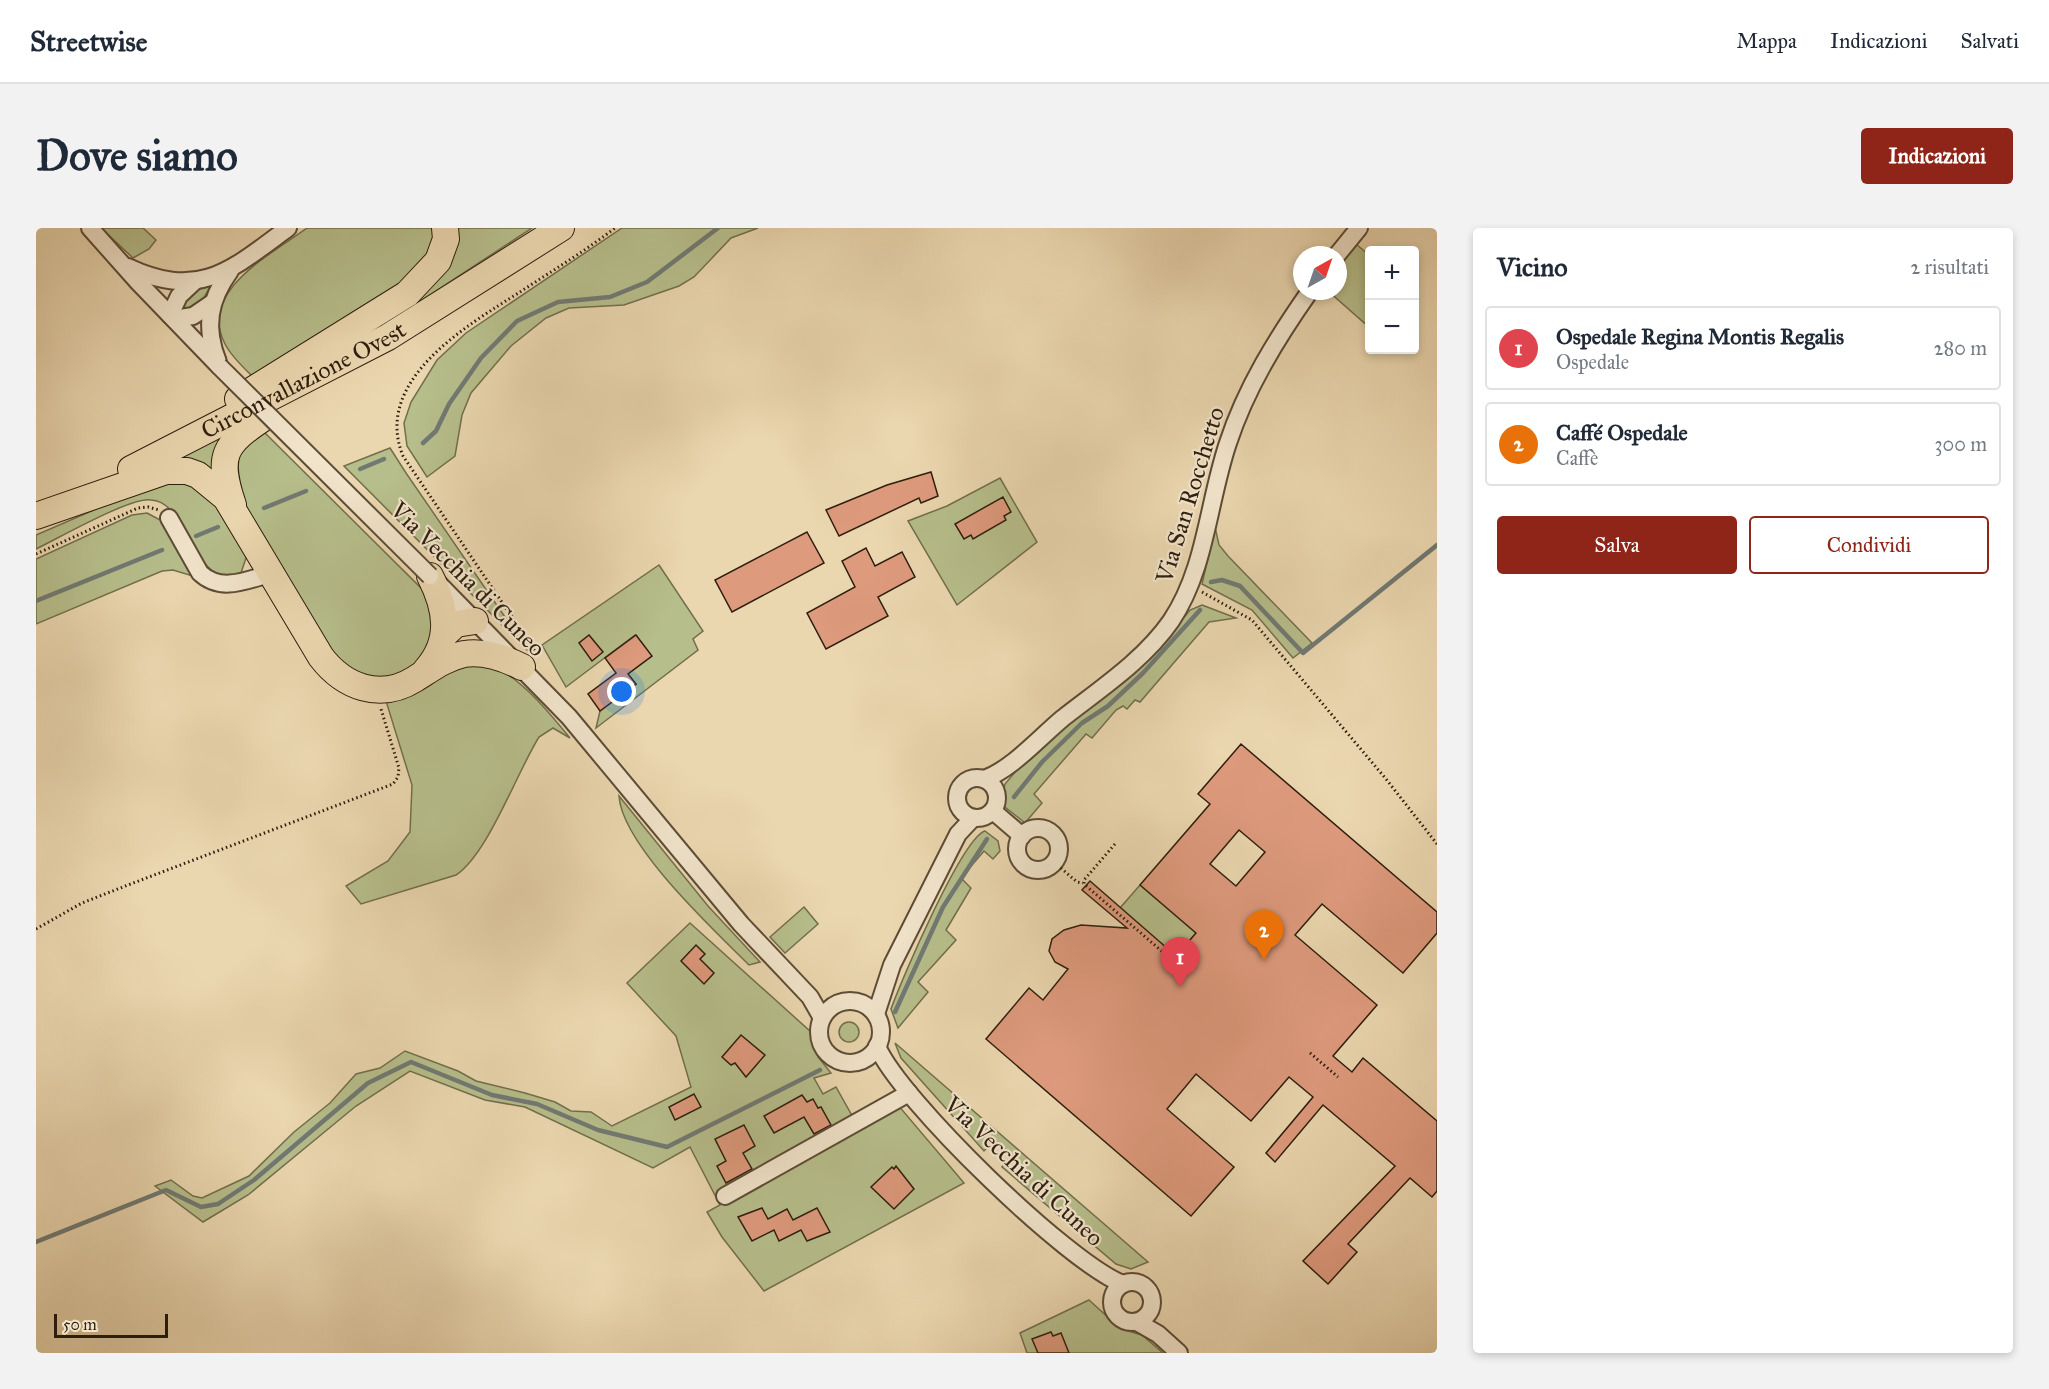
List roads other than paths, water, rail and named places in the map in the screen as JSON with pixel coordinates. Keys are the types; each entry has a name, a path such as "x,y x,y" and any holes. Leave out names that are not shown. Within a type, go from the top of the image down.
{"highway":[{"path":"142,464 191,428 407,294 438,261 446,239 446,228"},
{"name":"Circonvallazione Ovest","path":"36,515 142,464 364,350 460,293 561,228"},
{"path":"235,511 224,467 234,439 364,350"},
{"path":"36,515 176,470 187,471 208,481 235,511 329,668 352,684 375,690 404,685 426,671 465,654 486,654 531,675"},
{"path":"426,671 439,654 444,635 444,612 430,576"},
{"path":"444,635 456,624 477,622 475,639 465,654"}],"street":[{"name":"Via Vecchia di Cuneo","path":"90,228 219,366 531,675 582,732 755,940 795,980 814,1003 822,1018 819,1030 821,1043 827,1053 838,1060 850,1063 863,1060 904,1088"},
{"path":"122,264 155,278 194,282 230,271 288,228"},
{"path":"1344,246 1359,228"},
{"path":"219,366 210,337 212,303 230,271"},
{"path":"194,282 179,296 172,317 193,316 212,303"},
{"name":"Via San Rocchetto","path":"967,814 957,793 967,780 984,779 1010,764 1150,646 1171,621 1190,585 1233,429 1260,371 1304,300"},
{"path":"169,518 200,573 207,580 227,584 272,573"},
{"name":"Via San Rocchetto","path":"993,811 997,802 996,792 1010,764"},
{"path":"984,779 991,783 996,792"},
{"path":"876,1014 892,965 967,814 987,816 993,811 1022,836"},
{"path":"1034,828 1051,832 1059,845 1054,862 1042,870 1025,866 1020,861 1017,849 1022,836 1034,828"},
{"path":"854,1001 878,983 892,965"},
{"name":"Via Vecchia di Cuneo","path":"795,980 834,1005"},
{"path":"822,1018 834,1005 854,1001 862,1003 876,1014 881,1030 877,1046 863,1060"},
{"name":"Via Vecchia di Cuneo","path":"877,1046 904,1088 985,1174 1118,1289"},
{"path":"725,1196 904,1088"},
{"name":"Via Vecchia di Cuneo","path":"1137,1282 1143,1285 1152,1299 1152,1308 1176,1350 1148,1327 1119,1318 1111,1303 1118,1289 1137,1282"},
{"path":"1137,1322 1143,1319 1152,1308"}],"waterway":[{"path":"423,443 436,431 449,404 481,358 517,321 558,302 610,297 647,282 718,228"},
{"path":"360,469 384,459"},
{"path":"264,508 306,491"},
{"path":"196,536 218,527"},
{"path":"1211,582 1222,580 1240,586 1303,653 1437,545"},
{"path":"36,601 162,550"},
{"path":"1014,797 1042,762 1082,723 1108,706 1143,673 1200,610"},
{"path":"895,1012 943,907 987,839"},
{"path":"36,1242 166,1190 201,1207 218,1204 254,1180 368,1083 411,1062 492,1095 537,1104 598,1130 667,1147 820,1070"}],"place":[{"name":"Caffé Ospedale","path":"1264,960"},
{"name":"Ospedale Regina Montis Regalis","path":"1180,987"}]}
